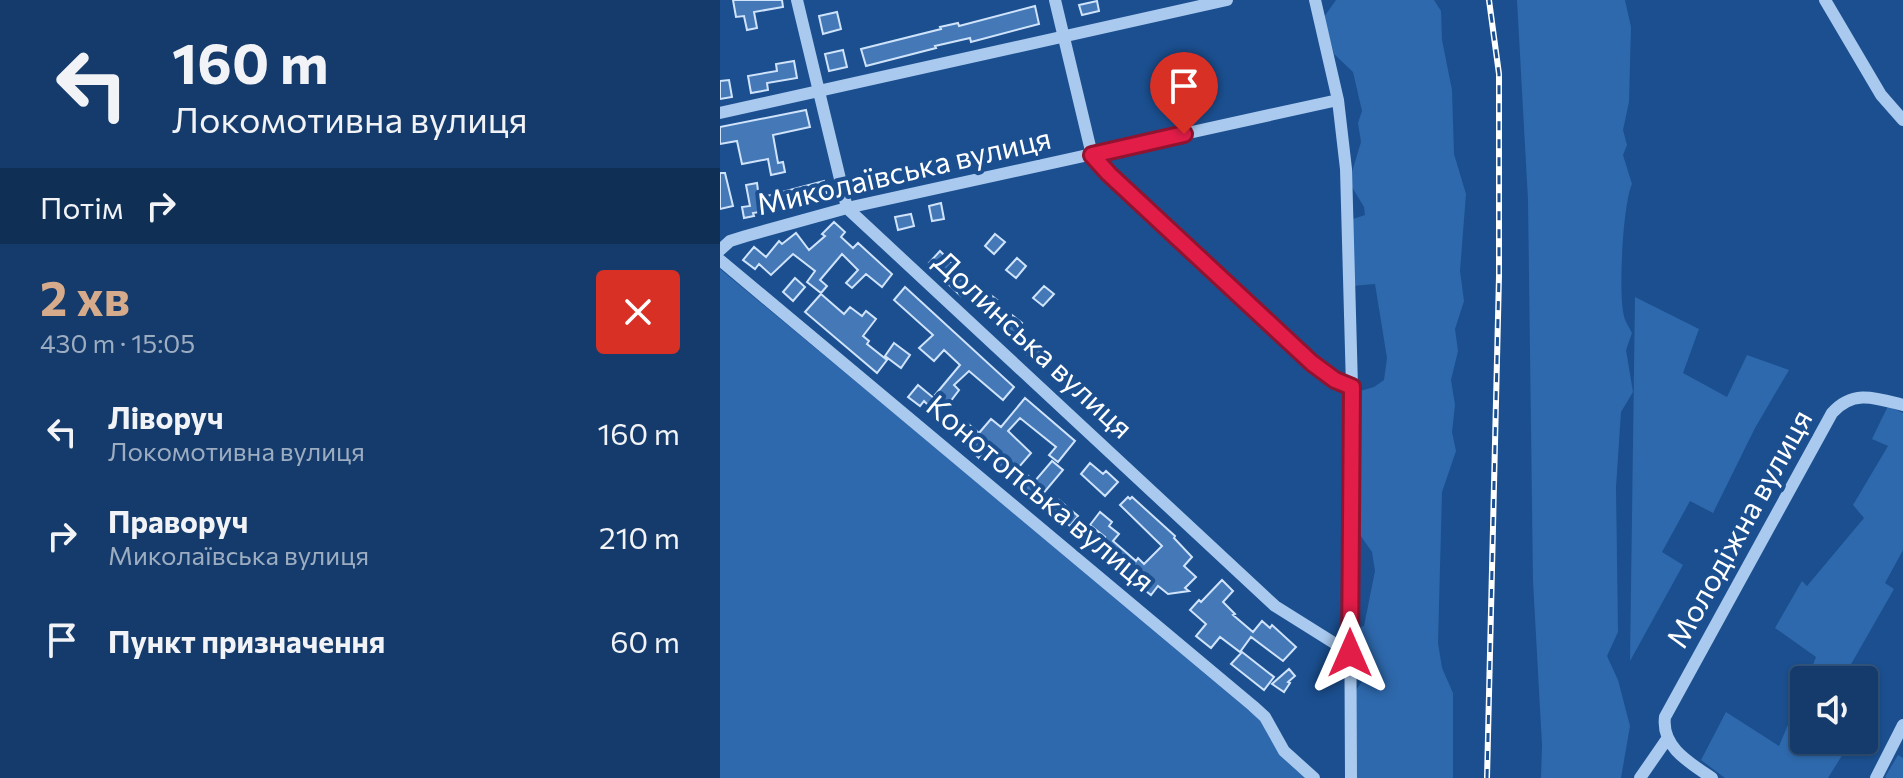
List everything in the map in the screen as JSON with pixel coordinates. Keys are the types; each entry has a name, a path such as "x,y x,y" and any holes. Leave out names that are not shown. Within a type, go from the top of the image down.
{"street":[{"path":"797,0 847,208"},
{"path":"1055,0 1092,155 1312,363 1335,380 1352,387"},
{"path":"720,113 1227,0"},
{"path":"1315,0 1338,100 1346,169 1352,387 1351,778"},
{"path":"1825,0 1881,95 1903,120"},
{"name":"Миколаївська вулиця","path":"720,250 730,241 847,208 1338,100"},
{"name":"Долинська вулиця","path":"847,208 1275,606 1350,653"},
{"name":"Конотопська вулиця","path":"720,260 1253,706 1265,717 1284,751 1314,778"},
{"name":"Молодіжна вулиця","path":"1667,739 1665,717 1832,413 1851,398 1864,395 1903,405"},
{"path":"1876,778 1903,725"},
{"path":"1640,778 1667,739 1685,760 1712,778"}],"shaded area":[{"path":"1336,0 1434,0 1441,11 1442,40 1452,90 1454,154 1466,194 1460,271 1464,301 1455,329 1458,351 1451,380 1455,405 1452,432 1456,451 1442,492 1438,643 1442,668 1453,693 1453,778 1355,778 1354,693 1365,677 1364,649 1355,646 1356,628 1364,626 1375,571 1372,552 1358,532 1360,391 1384,380 1387,358 1375,284 1352,286 1350,220 1365,215 1364,207 1349,182 1361,142 1358,123 1362,111 1353,72 1334,54 1324,17"},
{"path":"1517,0 1625,0 1631,27 1629,102 1623,130 1627,145 1623,155 1632,184 1624,229 1621,289 1624,316 1632,333 1626,350 1633,392 1621,412 1616,487 1618,632 1607,656 1618,680 1630,726 1621,778 1541,778 1533,581 1528,200"},
{"path":"720,269 1259,716 1308,778 720,778"},
{"path":"1635,297 1699,329 1683,373 1727,397 1747,355 1789,370 1755,428 1713,513 1690,501 1662,552 1683,565 1630,661"},
{"path":"1888,406 1903,413 1903,550 1885,583 1894,589 1850,666 1812,666 1816,657 1775,628 1802,581 1807,586 1864,518 1853,505 1888,446 1872,439"},
{"path":"1726,712 1779,746 1790,720 1790,754 1843,754 1828,778 1725,778 1701,760"},
{"path":"1898,755 1903,758 1903,778 1885,777"}],"building":[{"path":"733,0 782,0 783,7 754,12 757,28 747,30 744,16 736,17"},
{"path":"1097,1 1099,11 1082,15 1079,5"},
{"path":"1035,6 1039,24 971,42 970,38 935,46 866,66 861,49 940,27 958,23 959,26"},
{"path":"837,12 841,29 823,34 819,16"},
{"path":"843,50 847,67 829,71 825,54"},
{"path":"794,61 797,78 767,83 768,90 751,93 748,76 777,71 776,64"},
{"path":"729,80 732,97 720,99 720,81"},
{"path":"806,110 810,127 773,135 778,163 783,162 785,172 771,175 768,159 742,164 737,141 720,144 720,127"},
{"path":"720,173 725,173 733,206 720,209"},
{"path":"824,181 828,198 753,213 754,216 744,218 742,207 750,206 746,185 757,183 759,198"},
{"path":"941,203 944,219 932,221 929,206"},
{"path":"911,214 914,226 898,230 895,217"},
{"path":"834,222 845,232 841,237 853,248 858,243 892,274 882,287 866,274 852,288 846,283 858,270 842,254 820,280 827,286 821,293 807,282 815,271 793,254 771,275 759,264 755,269 743,260 754,247 766,257 779,241 782,244 796,233 809,250 825,236 822,234"},
{"path":"995,234 1005,242 994,254 985,246"},
{"path":"940,251 972,283 961,296 948,284 951,282 929,263"},
{"path":"1017,258 1026,266 1016,278 1006,270"},
{"path":"795,278 805,287 793,301 783,292"},
{"path":"1044,286 1054,294 1043,306 1033,298"},
{"path":"905,287 1014,387 1003,400 969,371 954,385 959,390 947,406 935,395 960,365 944,350 934,361 919,348 933,335 894,300"},
{"path":"987,292 997,300 986,313 977,305"},
{"path":"821,294 844,314 850,307 862,316 866,311 876,319 863,336 869,341 867,344 887,360 877,373 805,312"},
{"path":"1012,315 1022,323 1011,336 1001,328"},
{"path":"1033,339 1043,347 1033,360 1023,351"},
{"path":"894,343 910,355 901,368 885,356"},
{"path":"918,385 935,399 929,406 924,401 920,406 908,397"},
{"path":"1025,398 1075,441 1058,462 1049,455 1056,447 1020,418 1008,431 1031,453 1018,468 1035,481 1052,461 1063,470 1036,502 994,467 1000,459 987,449 979,458 956,436 967,423 979,433 991,419 1001,427"},
{"path":"1090,463 1118,482 1105,496 1081,474"},
{"path":"1132,497 1175,536 1192,557 1184,566 1196,577 1185,588 1189,591 1168,594 1158,586 1151,595 1095,550 1105,537 1090,525 1100,512 1112,522 1109,526 1119,534 1113,541 1136,561 1138,558 1144,564 1162,546 1120,505"},
{"path":"1059,500 1078,516 1070,526 1063,520 1060,523 1048,513"},
{"path":"1222,580 1233,591 1223,602 1233,615 1253,632 1262,621 1270,628 1272,625 1296,647 1283,661 1251,637 1240,652 1220,637 1211,648 1196,636 1206,624 1190,610"},
{"path":"1242,652 1274,677 1264,690 1231,664"},
{"path":"1289,669 1295,676 1284,692 1272,684"}],"railway":[{"path":"1487,778 1499,276 1499,74 1489,0"}],"route":[{"path":"1184,134 1092,155 1312,363 1335,380 1352,387 1350,653"}]}
